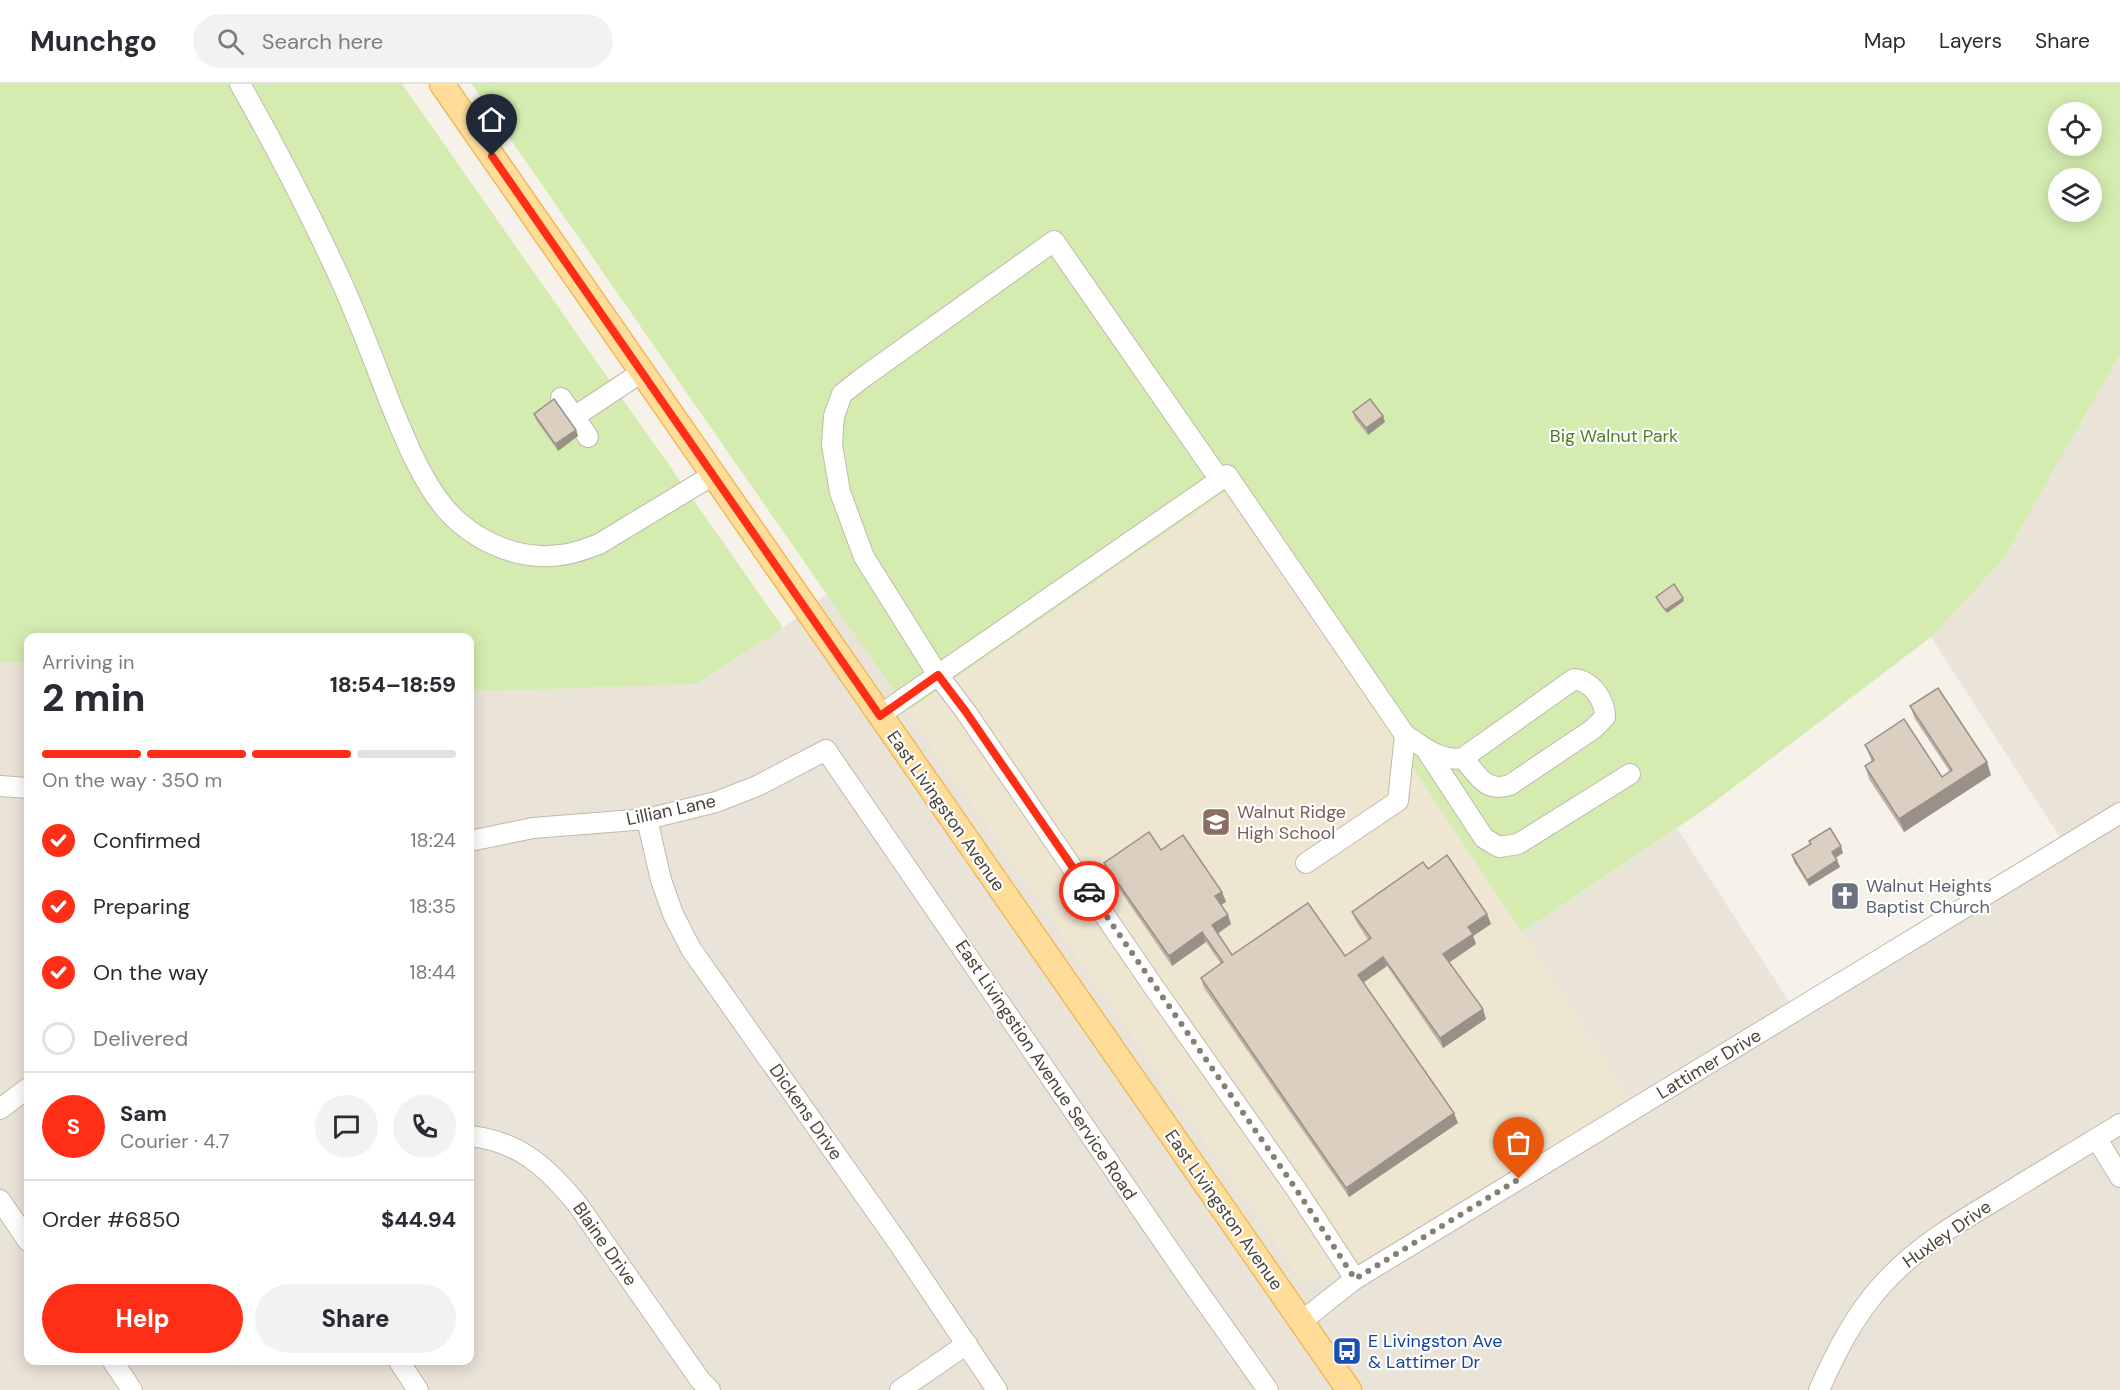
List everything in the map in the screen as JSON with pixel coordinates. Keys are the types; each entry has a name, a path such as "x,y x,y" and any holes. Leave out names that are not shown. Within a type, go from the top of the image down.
{"main road":[{"name":"East Livingston Avenue","path":"442,84 1349,1390"}],"street":[{"path":"240,84 295,184 342,283 418,465 436,496 457,520 481,538 503,549 543,556 559,555 599,544 713,475"},
{"path":"1220,480 1054,241 842,394 834,416 831,445 840,492 864,557 938,675 966,712 1296,1189 1355,1279"},
{"path":"574,417 642,372"},
{"path":"561,398 588,437"},
{"path":"880,716 1227,475 1405,735 1438,756 1451,760 1463,759 1574,679 1583,680 1593,688 1605,706 1605,717 1593,729 1510,785 1498,789 1487,785 1463,759"},
{"path":"1306,863 1398,801 1405,735"},
{"path":"1426,748 1484,838 1499,847 1518,844 1630,774"},
{"name":"Lillian Lane","path":"474,840 533,828 647,819 716,802 757,786 826,750"},
{"name":"East Livingstion Avenue Service Road","path":"826,750 1268,1390"},
{"path":"0,786 24,788"},
{"name":"Lattimer Drive","path":"1302,1321 1355,1279 2120,813"},
{"name":"Dickens Drive","path":"647,819 661,880 673,914 691,949 997,1390"},
{"path":"0,1108 24,1091"},
{"name":"Huxley Drive","path":"1819,1390 1836,1351 1860,1312 1882,1285 1914,1254 1949,1228 2120,1124"},
{"name":"Blaine Drive","path":"474,1137 500,1142 522,1151 544,1167 561,1184 700,1380 710,1390"},
{"path":"2097,1138 2120,1177"},
{"path":"0,1200 24,1235"},
{"path":"900,1390 966,1344"},
{"path":"115,1365 132,1390"},
{"path":"401,1365 418,1390"}],"shaded area":[{"path":"2120,354 2120,1390 0,1390 0,662 24,663 24,1365 474,1365 474,690 696,684 783,628 827,594 1301,1279 1630,1099 1522,932 1677,828 1790,1003 2061,839 1931,637 2002,561"},
{"name":"Walnut Ridge High School","path":"1228,490 1631,1099 1330,1280 1301,1279 908,711"}],"green space":[{"path":"0,84 402,84 783,628 696,684 474,690 474,633 24,633 24,663 0,662"},
{"name":"Big Walnut Park","path":"472,84 2120,84 2120,354 2002,561 1931,637 1705,809 1522,932 1228,490 908,711"}],"building":[{"path":"554,399 576,430 555,444 534,414"},
{"path":"1370,399 1383,416 1366,428 1353,412"},
{"path":"1674,584 1683,598 1665,610 1656,597"},
{"path":"1938,688 1987,762 1899,819 1865,766 1874,760 1865,745 1904,719 1942,777 1952,770 1910,706"},
{"path":"1830,828 1841,846 1832,852 1837,860 1807,880 1792,855 1811,844 1809,841"},
{"path":"1149,832 1161,850 1183,835 1222,892 1215,896 1228,915 1212,925 1232,955 1308,903 1345,956 1371,938 1352,912 1423,862 1428,869 1447,855 1487,914 1468,927 1473,934 1443,954 1483,1009 1440,1038 1383,957 1358,975 1454,1113 1346,1188 1201,978 1223,962 1202,932 1169,956 1104,863"}],"way so far":[{"path":"1089,891 1296,1189 1355,1279 1519,1179"}],"place":[{"name":"Walnut Ridge High School","path":"1216,822"},
{"name":"Walnut Heights Baptist Church","path":"1845,896"},
{"name":"E Livingston Ave & Lattimer Dr","path":"1347,1351"}],"route":[{"path":"492,156 880,716 938,675 1089,891"}]}
